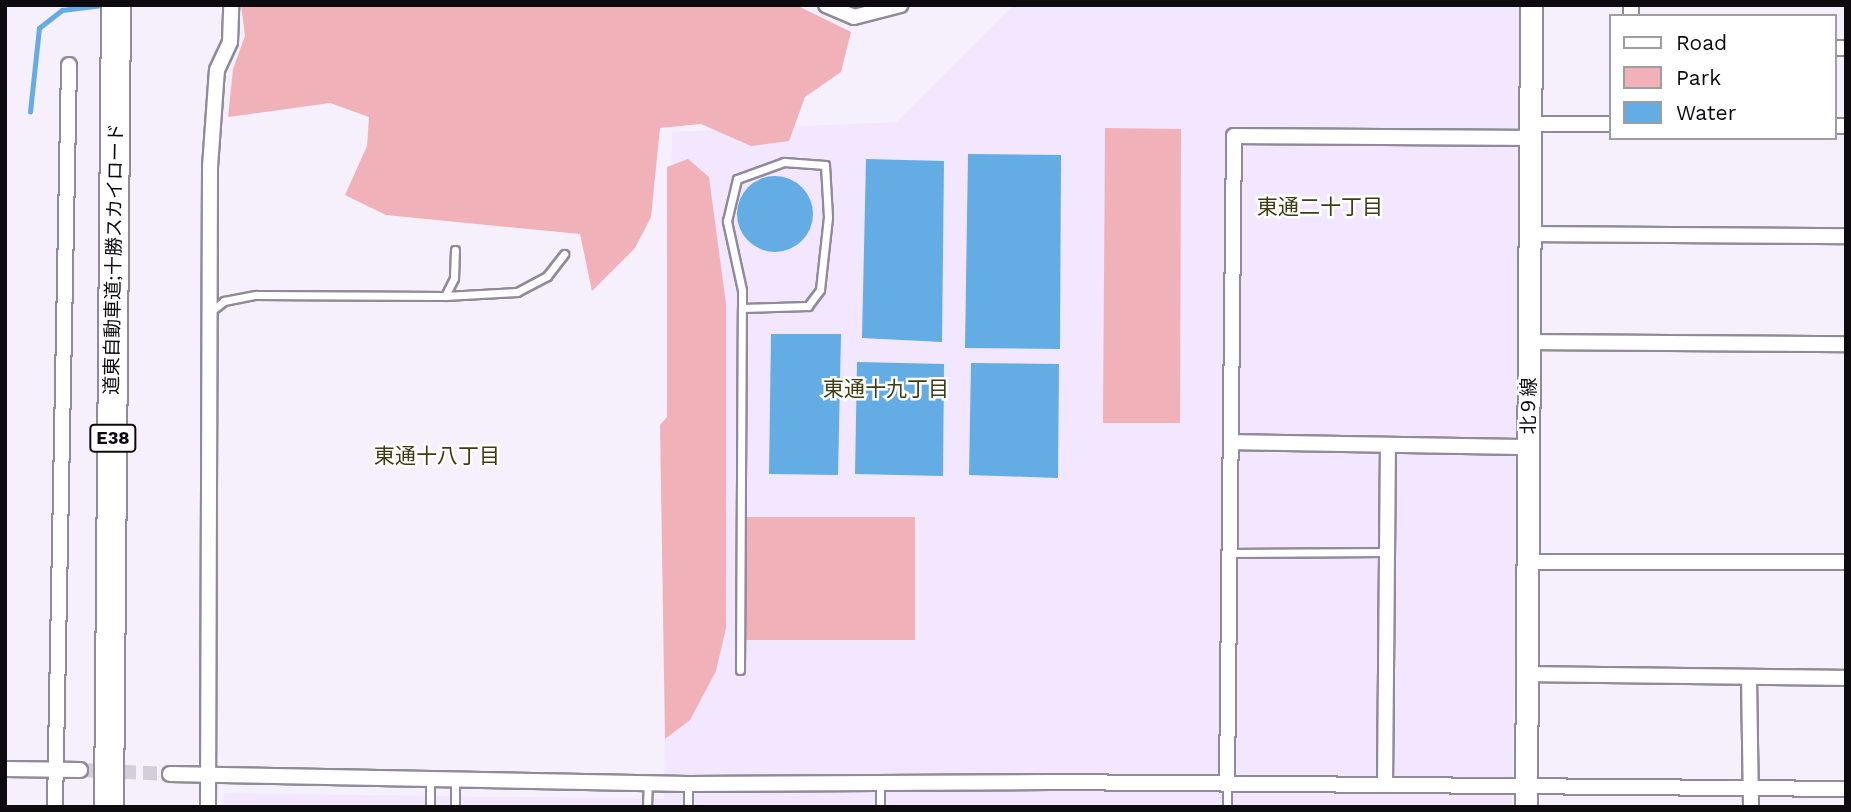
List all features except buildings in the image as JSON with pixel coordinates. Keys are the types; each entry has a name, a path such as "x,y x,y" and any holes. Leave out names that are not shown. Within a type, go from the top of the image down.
{"highway":[{"name":"道東自動車道;十勝スカイロード","path":"109,807 116,5"}],"street":[{"path":"208,807 210,167 217,70 230,42 231,5"},
{"path":"826,5 854,17 900,5"},
{"name":"北９線","path":"1526,807 1531,5"},
{"path":"55,807 69,65"},
{"path":"1227,783 1234,136 1530,131 1610,124"},
{"path":"1530,234 1846,236"},
{"path":"1529,342 1846,344"},
{"path":"1232,442 1529,447"},
{"path":"1385,785 1388,444"},
{"path":"1528,562 1846,562"},
{"path":"1527,674 1846,678"},
{"path":"1749,678 1751,807"},
{"path":"5,769 80,770"},
{"path":"170,774 688,784 1227,783 1846,789"}],"lane":[{"path":"740,670 742,308 727,221 737,179 784,162 825,165 828,217 820,290 808,306 742,308"},
{"path":"445,296 454,278 456,250"},
{"path":"209,312 224,301 255,295 445,296 517,292 547,276 564,254"},
{"path":"1230,553 1387,552"},
{"path":"430,779 430,807"},
{"path":"455,779 455,807"},
{"path":"647,807 648,783"},
{"path":"880,783 880,807"},
{"path":"1227,783 1227,807"},
{"path":"688,784 688,807"}],"shaded area":[{"path":"1014,5 1525,5 1512,807 223,807 224,793 664,799 672,132 897,122"}],"green space":[{"path":"241,5 796,5 851,32 841,72 805,97 789,141 751,146 701,124 660,128 651,217 635,248 592,291 580,234 386,215 345,195 367,146 369,117 330,103 228,117 233,69 245,36"},
{"path":"1105,128 1181,129 1180,423 1103,423"},
{"path":"688,159 709,177 726,304 726,628 716,671 690,720 665,739 660,425 667,417 667,167"},
{"path":"746,517 915,517 915,640 746,640"}],"water":[{"path":"968,154 1061,155 1060,349 965,348"},
{"path":"866,159 944,161 942,342 862,338"},
{"path":"775,176 790,179 802,187 810,199 813,214 810,229 802,241 790,249 775,252 760,249 748,241 740,229 737,214 740,199 748,187 760,179"},
{"path":"771,334 841,334 838,475 769,474"},
{"path":"857,362 944,364 943,476 855,474"},
{"path":"971,363 1059,364 1058,478 969,475"}],"waterway":[{"path":"30,112 39,28 62,10 100,5"},
{"path":"129,5 188,5"}],"tunnel":[{"path":"80,770 170,774"}],"district":[{"name":"東通二十丁目","path":"1320,207"},
{"name":"東通十九丁目","path":"886,389"},
{"name":"東通十八丁目","path":"437,456"}]}
